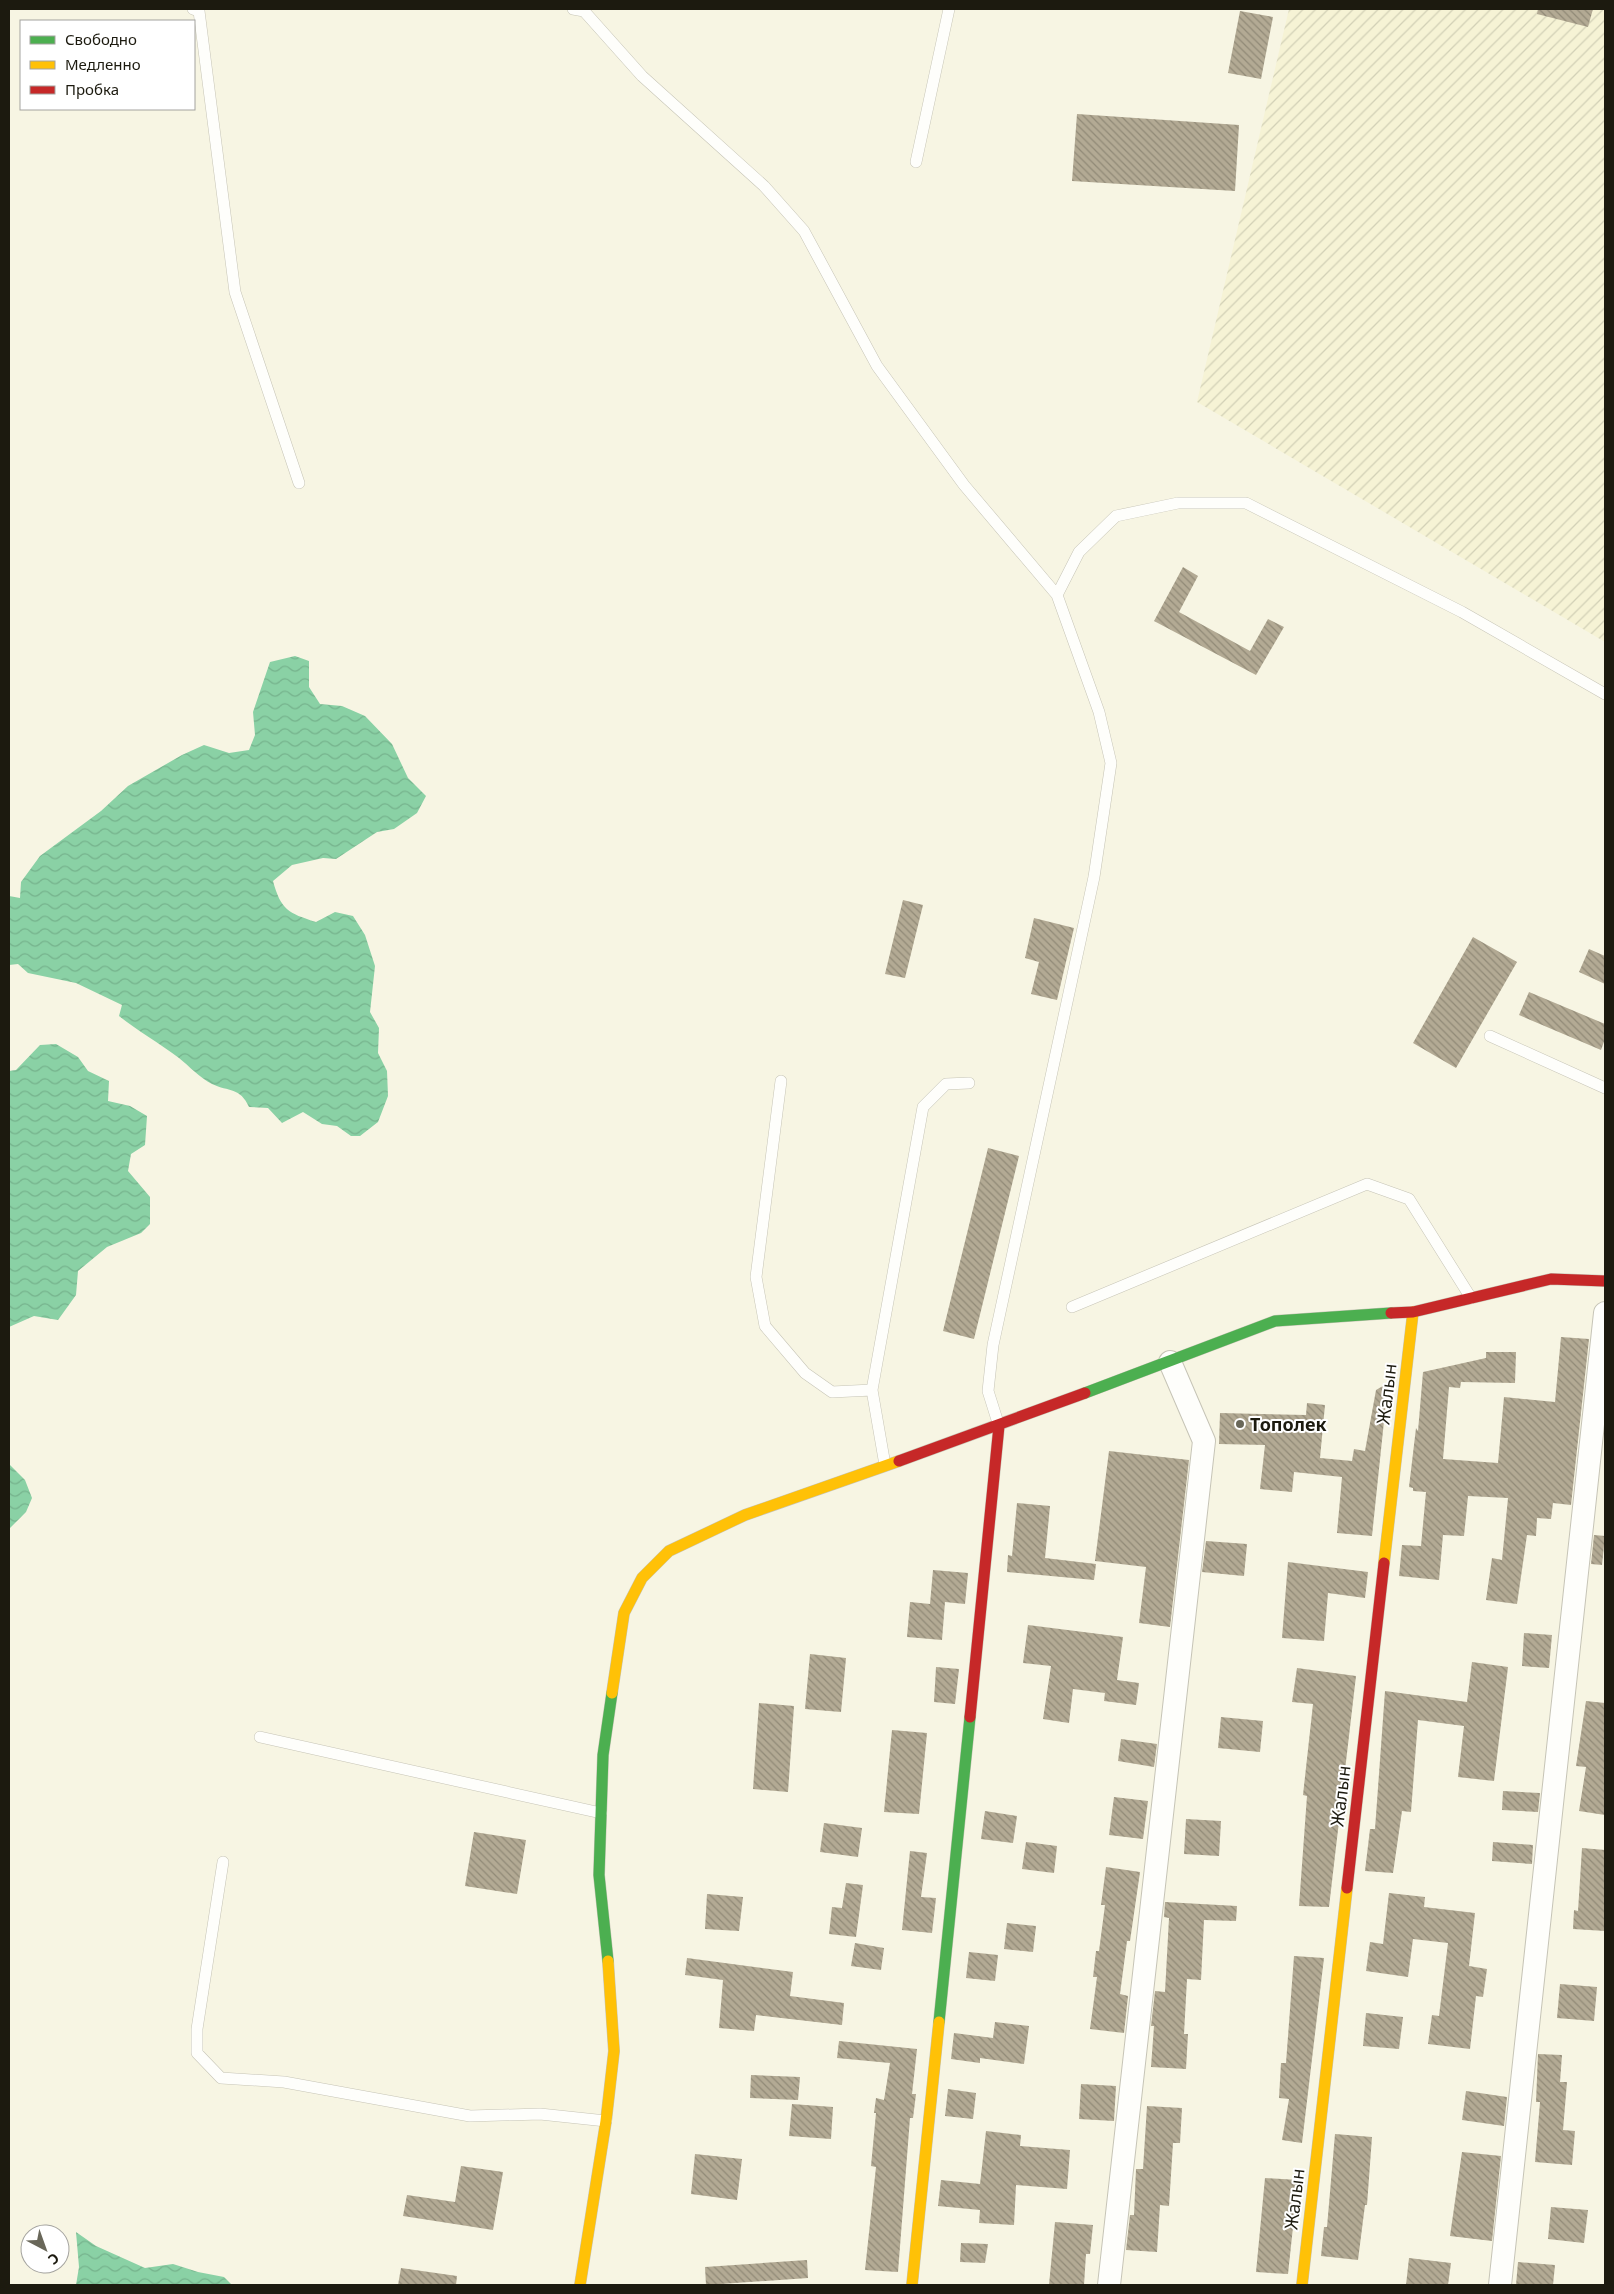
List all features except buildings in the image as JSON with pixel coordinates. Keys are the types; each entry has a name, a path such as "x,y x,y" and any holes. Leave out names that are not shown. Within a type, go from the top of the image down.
{"street":[{"path":"580,2285 606,2121 614,2052 606,1936 598,1875 603,1755 624,1613 642,1578 669,1551 745,1515 999,1426 1275,1321 1324,1316 1413,1312 1551,1279 1605,1281"},
{"name":"Жалын","path":"1302,2285 1413,1312"},
{"path":"1500,2285 1605,1313"},
{"path":"1109,2285 1204,1441 1170,1362"},
{"path":"912,2285 999,1426"}],"lane":[{"path":"192,9 199,11 235,292 299,483"},
{"path":"573,9 584,12 642,76 764,186 804,232 877,366 964,485 1057,595 1099,712 1111,763 1094,877 994,1344 988,1391 999,1426"},
{"path":"916,162 949,9"},
{"path":"1057,595 1079,552 1116,516 1178,503 1246,503 1462,612 1605,694"},
{"path":"1490,1036 1605,1088"},
{"path":"781,1081 756,1277 765,1326 805,1372 832,1392 872,1390"},
{"path":"885,1465 872,1390 923,1107 946,1084 969,1082"},
{"path":"1072,1306 1367,1184 1409,1199 1472,1298"},
{"path":"260,1737 601,1813"},
{"path":"223,1862 197,2029 197,2053 221,2078 284,2082 470,2116 540,2114 606,2121"}],"shaded area":[{"path":"1289,9 1605,9 1605,642 1197,402"}],"water":[{"path":"295,656 309,661 309,687 320,704 342,706 365,716 392,744 408,778 426,796 417,813 394,829 377,832 336,859 323,858 292,865 273,881 279,898 292,913 316,922 335,912 353,916 365,935 375,966 370,1012 379,1028 378,1053 387,1071 388,1096 378,1122 360,1136 351,1136 337,1126 322,1124 303,1112 282,1123 268,1108 249,1107 238,1093 208,1081 119,1016 122,1005 76,983 28,973 18,964 9,965 9,896 20,898 21,882 40,856 101,811 128,786 182,755 204,745 229,753 249,750 255,735 253,712 270,662"},
{"path":"56,1044 78,1057 88,1071 109,1081 108,1101 130,1106 147,1116 145,1145 131,1154 128,1171 150,1197 150,1224 141,1233 107,1247 78,1271 76,1295 58,1320 34,1316 9,1327 9,1071 16,1070 40,1045"},
{"path":"9,1464 25,1480 32,1498 26,1512 9,1529"},
{"path":"76,2232 96,2246 145,2268 173,2264 198,2272 224,2277 232,2285 76,2285 79,2267"}],"traffic: fast":[{"path":"1085,1393 1275,1321 1391,1313"},
{"path":"608,1961 599,1875 603,1755 612,1693"},
{"path":"939,2022 970,1717"}],"traffic: slow":[{"path":"1384,1563 1413,1312"},
{"path":"612,1693 624,1613 642,1578 669,1551 745,1515 899,1461"},
{"path":"1302,2285 1347,1888"},
{"path":"580,2285 606,2121 614,2051 608,1961"},
{"path":"912,2285 939,2022"}],"traffic: jam":[{"path":"1391,1313 1413,1312 1551,1279 1605,1281"},
{"path":"899,1461 1085,1393"},
{"path":"970,1717 999,1426"},
{"path":"1347,1888 1384,1563"}],"place":[{"name":"Тополек","path":"1240,1424"}]}
